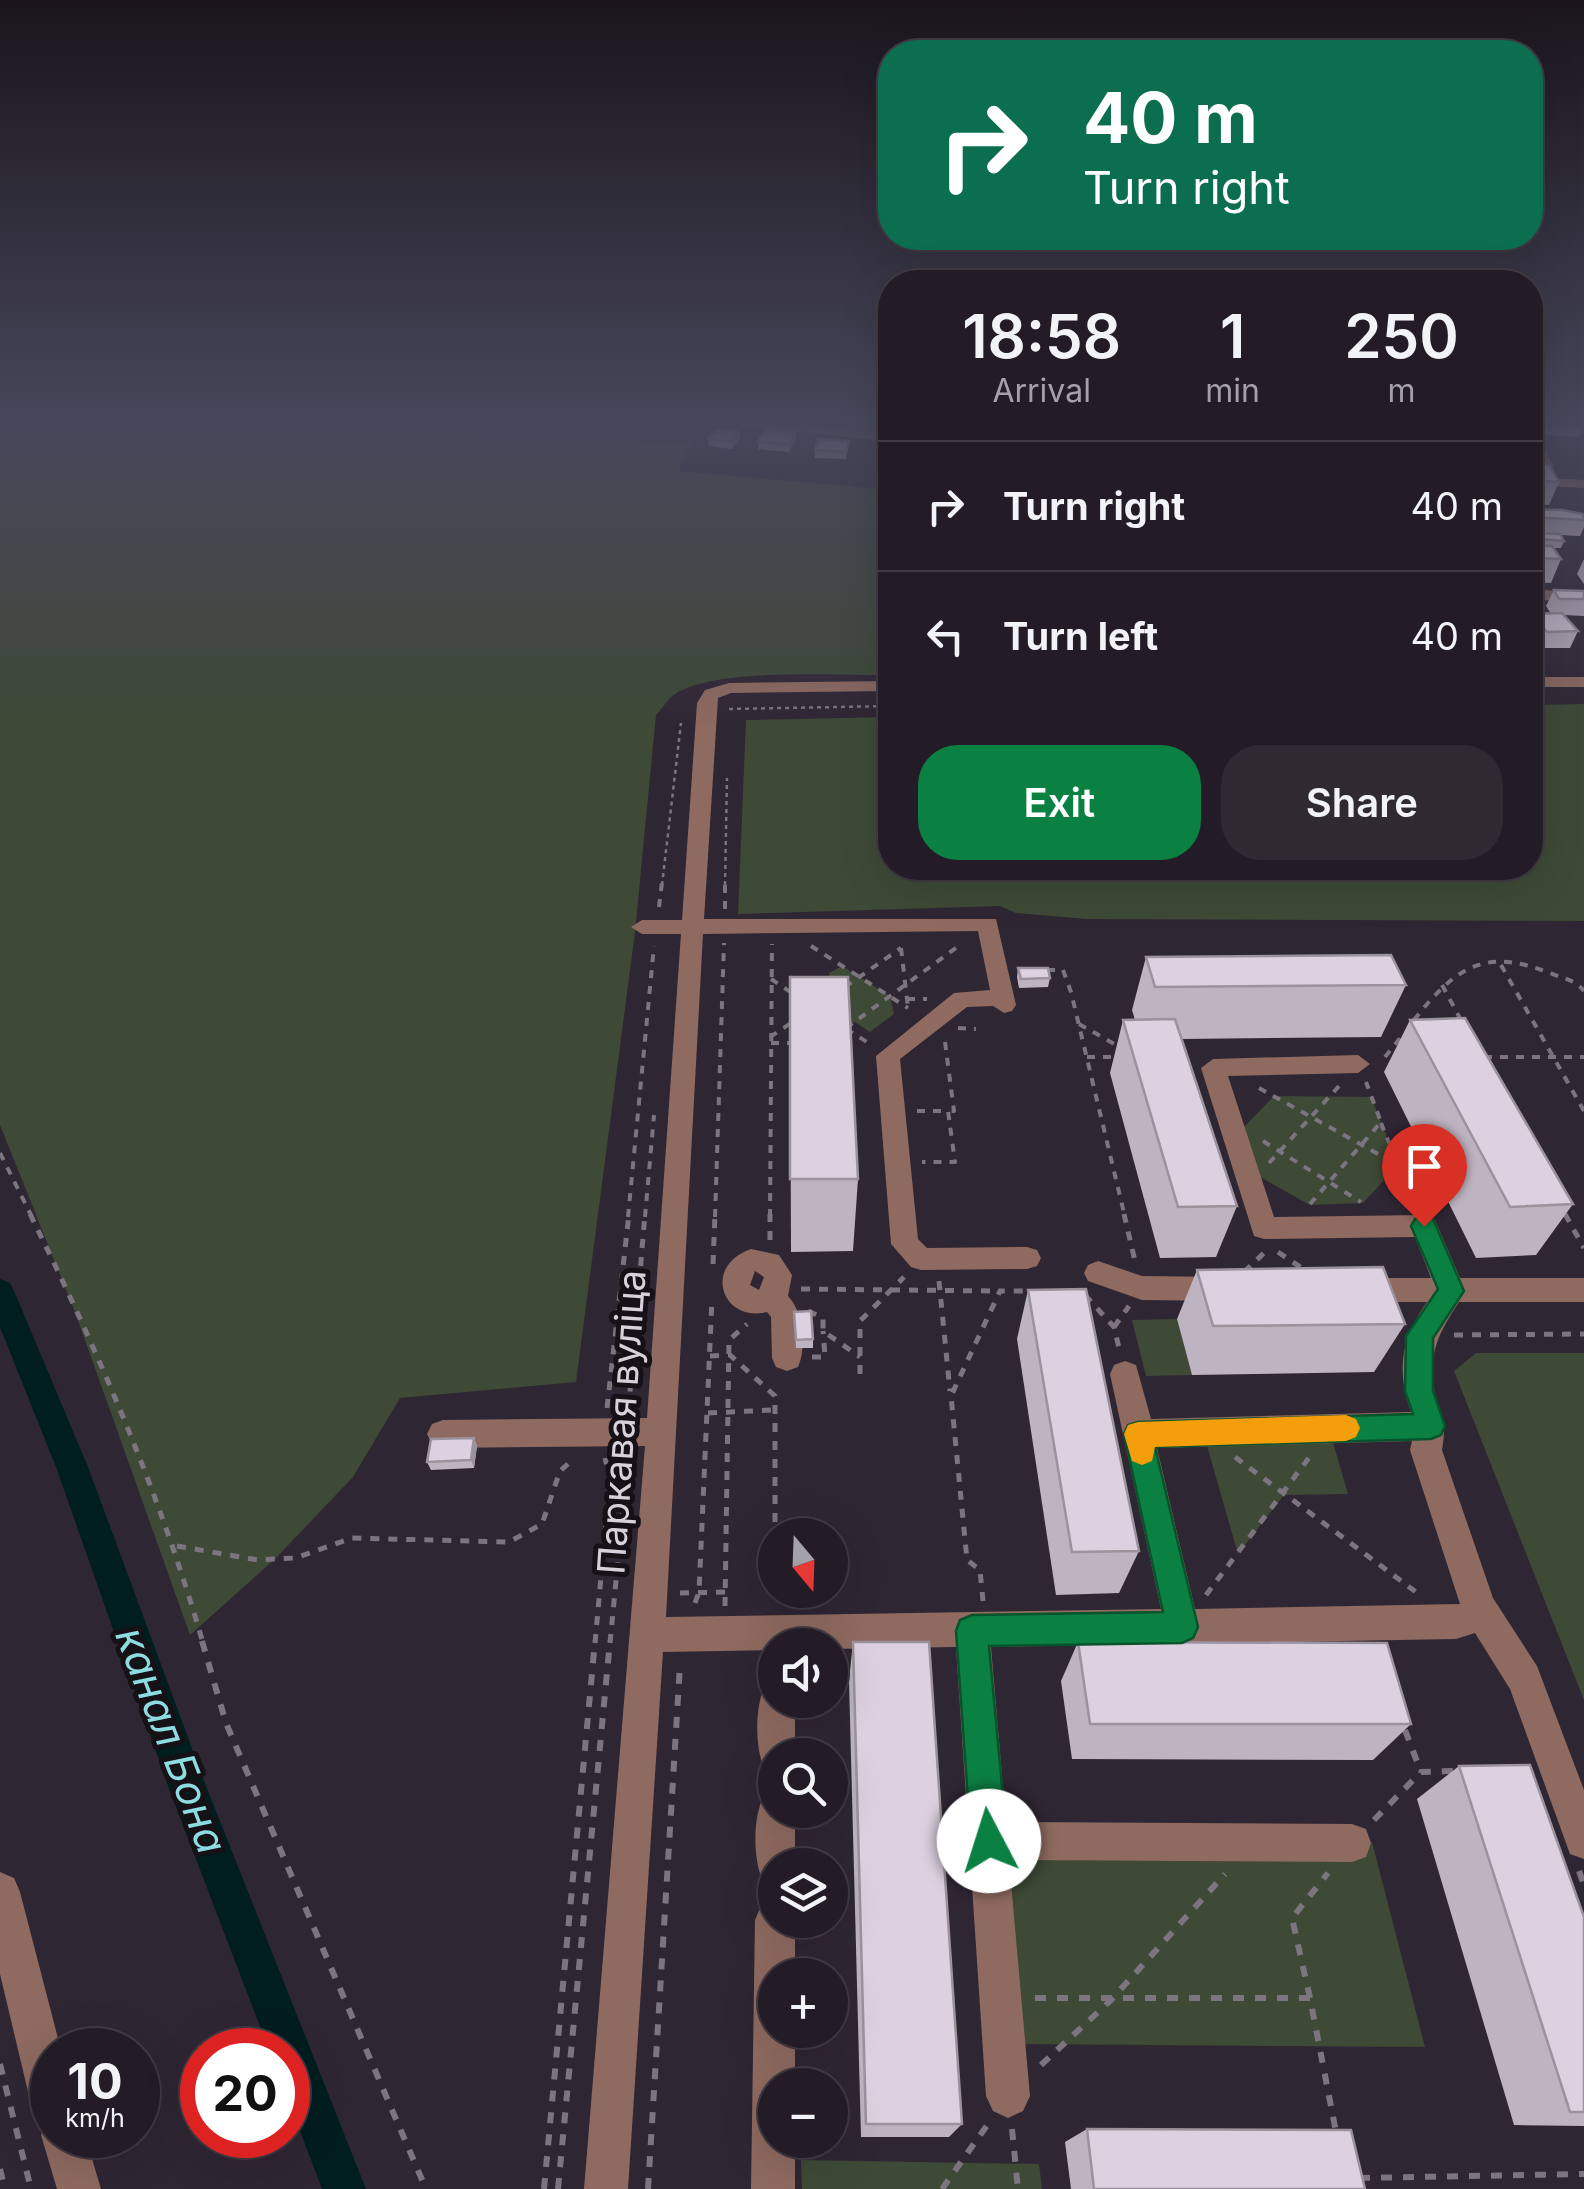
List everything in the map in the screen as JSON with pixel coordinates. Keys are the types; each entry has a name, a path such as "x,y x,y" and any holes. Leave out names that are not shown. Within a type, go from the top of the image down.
{"street":[{"path":"1543,595 1584,598"},
{"path":"1543,682 1584,682"},
{"path":"736,695 878,687"},
{"name":"Паркавая вуліца","path":"606,2189 665,1634 662,1432 706,704 718,690 736,695"},
{"path":"642,927 988,924 1003,1001 962,999 888,1056 904,1244 929,1260 1027,1258"},
{"path":"1358,1064 1214,1068 1264,1228 1412,1226 1451,1291"},
{"path":"760,1254 779,1274 779,1286 787,1294 787,1358"},
{"path":"1098,1273 1142,1288 1236,1289"},
{"path":"1339,1290 1584,1290"},
{"path":"1451,1291 1420,1336 1419,1391 1431,1426 1426,1450 1467,1615 1524,1678 1584,1840"},
{"path":"1124,1374 1182,1627"},
{"path":"1138,1434 1431,1426"},
{"path":"443,1434 662,1432"},
{"path":"848,1636 1467,1615"},
{"path":"979,1630 989,1841 1008,2096"},
{"path":"665,1634 758,1638"},
{"path":"989,1841 1352,1843"},
{"path":"0,1892 34,2028"},
{"path":"773,2189 775,1938"},
{"path":"70,2158 79,2189"}],"path":[{"path":"736,695 729,709 878,706"},
{"path":"712,1278 728,766"},
{"path":"900,935 911,1038"},
{"path":"845,1028 972,936"},
{"path":"760,1254 772,937"},
{"path":"812,946 908,1008"},
{"path":"844,987 901,948"},
{"path":"1385,1057 1442,984 1482,961 1512,959 1553,976 1575,980 1583,992"},
{"path":"1501,965 1584,1111"},
{"path":"1046,970 1063,970 1142,1288 1082,1292 1114,1326 1124,1374"},
{"path":"770,979 800,998"},
{"path":"1442,984 1460,1020"},
{"path":"770,1040 800,1018"},
{"path":"834,1021 888,1056"},
{"path":"1079,1024 1121,1048"},
{"path":"893,1111 954,1111 944,1028"},
{"path":"770,1040 790,1043"},
{"path":"846,1042 865,1041"},
{"path":"1489,1073 1480,1056 1584,1057"},
{"path":"1086,1057 1119,1057"},
{"path":"1250,1184 1358,1064 1404,1057"},
{"path":"1358,1064 1398,1165 1412,1226"},
{"path":"1223,1068 1398,1165"},
{"path":"898,1162 955,1162 948,1111"},
{"path":"1230,1120 1328,1182 1412,1226"},
{"path":"1291,1228 1381,1122"},
{"path":"0,1152 94,1341 176,1546 226,1723 426,2189"},
{"path":"1560,1205 1584,1248"},
{"path":"1236,1289 1271,1246 1303,1269"},
{"path":"860,1374 860,1321 929,1260 940,1291 967,1560 980,1570 979,1630"},
{"path":"742,1609 725,1608 729,1340 787,1294 892,1290 1049,1292"},
{"path":"951,1396 1000,1291"},
{"path":"787,1294 823,1318 824,1331 860,1357"},
{"path":"648,2189 665,1634 698,1592 712,1297"},
{"path":"1420,1336 1584,1334"},
{"path":"710,1356 730,1355 775,1396 776,1518"},
{"path":"708,1413 775,1410"},
{"path":"1182,1627 1284,1495 1328,1428"},
{"path":"1203,1432 1284,1495 1467,1615"},
{"path":"176,1546 258,1560 295,1558 352,1538 509,1542 542,1524 560,1471 582,1451"},
{"path":"594,1456 605,1460"},
{"path":"1400,1716 1421,1772"},
{"path":"1338,2142 1292,1918 1352,1843 1421,1772 1456,1771"},
{"path":"942,2189 1008,2096 1111,2000 1254,1842"},
{"path":"1000,1996 1111,2000 1310,1998"},
{"path":"0,2064 31,2189"},
{"path":"1008,2096 1018,2189"},
{"path":"0,2169 5,2189"},
{"path":"1346,2178 1584,2174"}],"green space":[{"path":"0,524 878,524 878,675 776,675 714,681 689,687 671,697 656,715 635,932 576,1382 400,1398 353,1477 275,1559 190,1635 75,1312 0,1125"},
{"path":"1584,704 1584,921 1086,919 1016,913 1000,906 738,914 746,720 878,717 878,880 1543,880 1543,705"},
{"path":"842,966 890,996 894,1014 870,1032 855,1022 845,1028 834,1021 829,973"},
{"path":"1274,1096 1371,1097 1398,1165 1363,1203 1310,1205 1258,1176 1243,1128"},
{"path":"1177,1319 1192,1375 1146,1376 1132,1320"},
{"path":"1476,1353 1584,1353 1584,1700 1454,1371"},
{"path":"1329,1429 1348,1494 1284,1495 1238,1554 1203,1432"},
{"path":"989,1841 1372,1842 1425,2047 1004,2044"},
{"path":"801,2160 1039,2164 1042,2189 802,2189"}],"building":[{"path":"1543,533 1560,534 1564,541 1543,539"},
{"path":"1543,546 1552,546 1561,559 1543,558"},
{"path":"1554,590 1584,591 1584,599 1559,599"},
{"path":"1562,613 1578,631 1547,632 1543,614"},
{"path":"1391,955 1406,985 1155,987 1146,957"},
{"path":"1018,968 1048,968 1050,978 1021,979"},
{"path":"790,977 848,977 858,1179 790,1179"},
{"path":"1465,1018 1573,1204 1510,1207 1410,1020"},
{"path":"1175,1019 1237,1206 1178,1207 1123,1020"},
{"path":"1383,1267 1405,1324 1213,1326 1197,1270"},
{"path":"1086,1289 1139,1551 1072,1552 1028,1290"},
{"path":"811,1311 813,1339 796,1340 794,1312"},
{"path":"474,1438 471,1460 427,1462 431,1439"},
{"path":"853,1642 929,1642 962,2124 866,2124"},
{"path":"1078,1642 1387,1643 1411,1724 1090,1724"},
{"path":"1530,1765 1584,1917 1584,2112 1570,2112 1459,1766"},
{"path":"1087,2129 1351,2130 1365,2189 1094,2189"}],"waterway":[{"name":"канал Бона","path":"0,1291 72,1467 187,1786 344,2189"}],"slow traffic":[{"path":"1142,1452 1138,1434 1346,1428"}],"route":[{"path":"989,1841 972,1631 1182,1627 1138,1434 1431,1426 1419,1391 1420,1336 1451,1291 1424,1226"}]}
